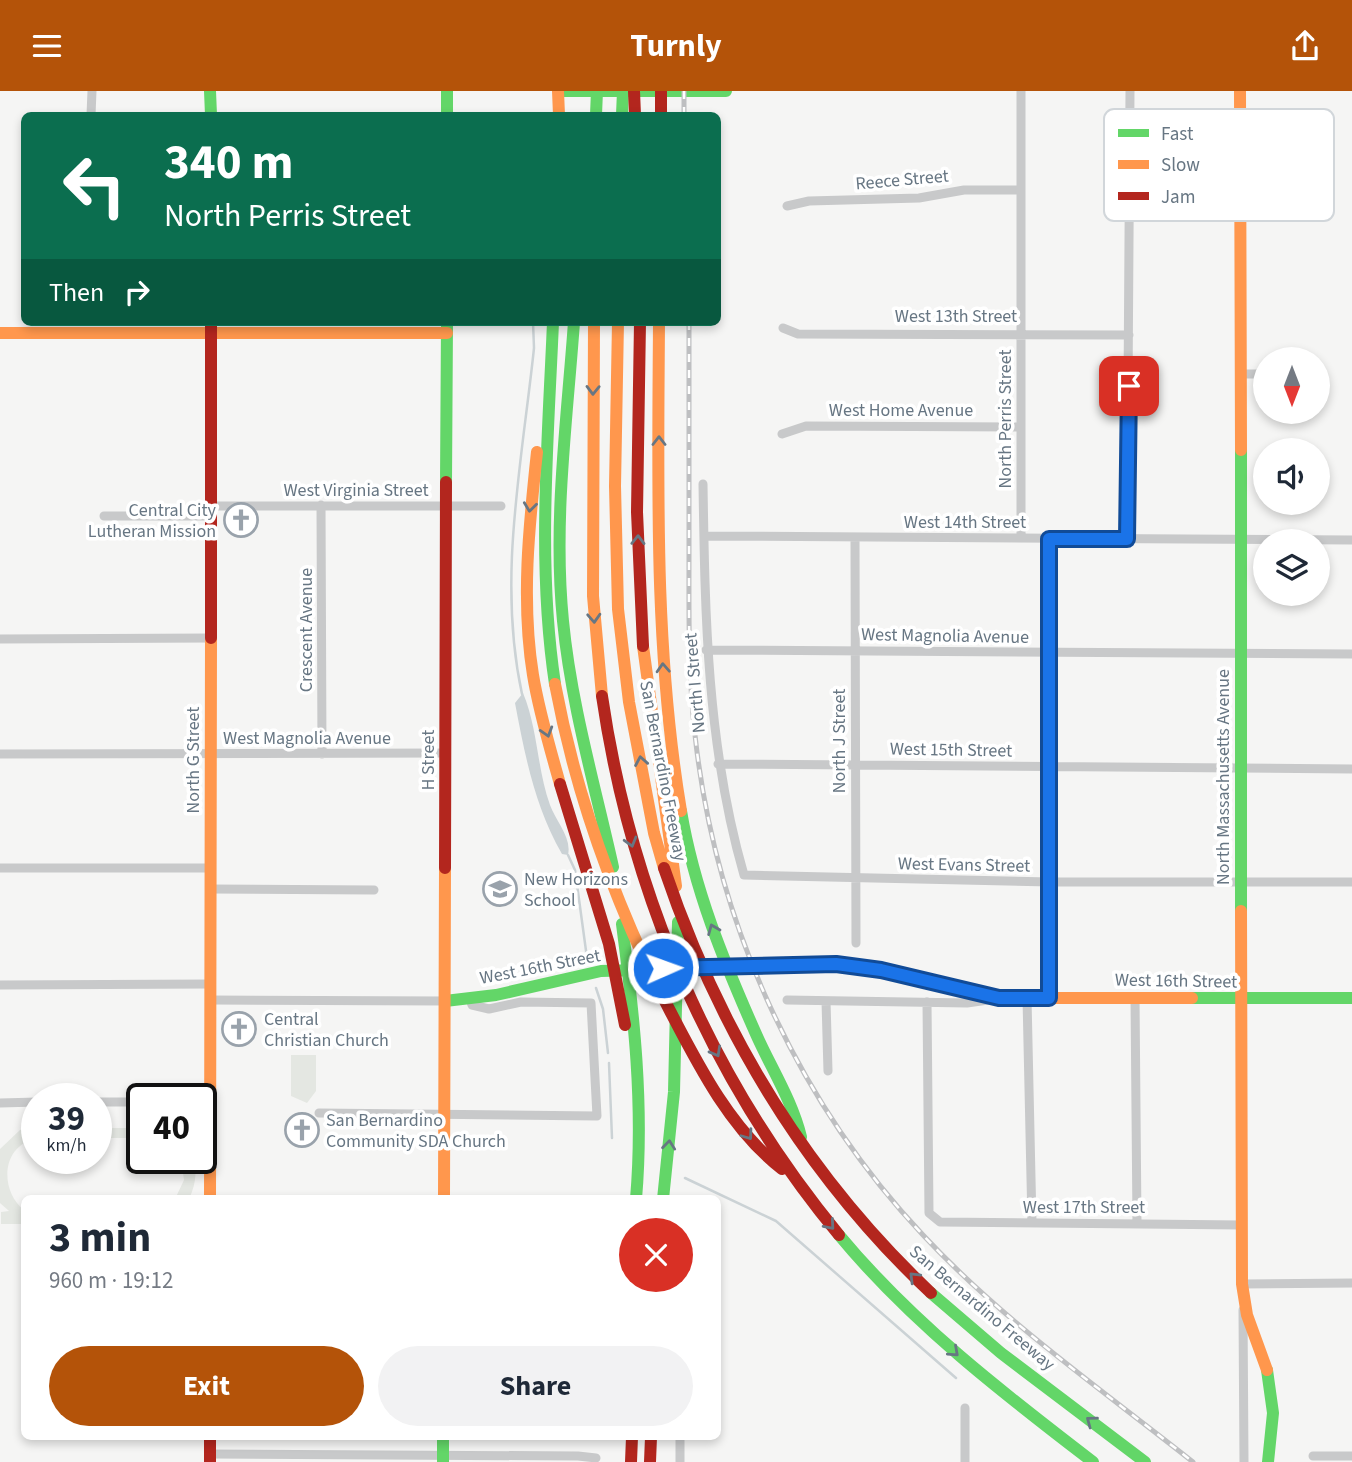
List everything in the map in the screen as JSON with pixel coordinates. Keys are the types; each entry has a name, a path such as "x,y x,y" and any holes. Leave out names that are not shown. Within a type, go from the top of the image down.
{"main road":[{"path":"210,91 211,112"},
{"path":"447,91 447,112"},
{"path":"559,112 560,91 726,91"},
{"path":"596,112 597,91"},
{"path":"622,112 623,91"},
{"path":"634,91 635,112"},
{"path":"661,91 661,112"},
{"name":"North Massachusetts Avenue","path":"1240,91 1240,109"},
{"name":"North Massachusetts Avenue","path":"1240,221 1239,653 1243,1309"},
{"path":"553,326 547,418 544,547 548,630 559,708 591,834 655,982 702,1070 766,1159 787,1172"},
{"path":"574,326 560,559 563,619 573,696 613,867 630,976 636,1032 640,1150 636,1171"},
{"path":"594,326 593,561 596,654 615,780 632,845 677,972 736,1088 787,1172 855,1254 920,1321 982,1376 1093,1462"},
{"name":"San Bernardino Freeway","path":"618,326 617,562 622,649 660,858 694,951 749,1062 804,1150 869,1232 924,1287 982,1336 1145,1462"},
{"path":"640,326 638,556 646,681 669,820 678,920 674,1092 663,1195"},
{"path":"659,326 659,509 665,693 690,856 704,904 736,986 761,1046 790,1102 804,1150"},
{"path":"0,333 90,328 447,328"},
{"name":"North G Street","path":"207,1083 211,868 211,328"},
{"name":"H Street","path":"444,1195 447,328"},
{"path":"547,418 541,423 525,568 531,662 539,707 608,937 620,991 629,1051 636,1195"},
{"path":"646,681 659,509"},
{"name":"West 16th Street","path":"445,1001 470,999 620,969 812,964 881,970 999,998 1352,997"},
{"name":"North G Street","path":"209,1174 210,1195"},
{"path":"1243,1309 1271,1386 1274,1420 1268,1462"},
{"path":"210,1440 210,1458"},
{"path":"443,1440 443,1459"},
{"path":"631,1462 632,1440"},
{"path":"650,1462 651,1440"}],"street":[{"path":"92,91 92,112"},
{"name":"North Perris Street","path":"1021,91 1021,537"},
{"path":"1130,91 1130,109"},
{"name":"Reece Street","path":"787,205 809,201 919,198 964,190 1021,190"},
{"path":"1127,539 1129,221"},
{"name":"West 13th Street","path":"783,328 798,334 1129,335"},
{"path":"1240,374 1253,374"},
{"name":"West Home Avenue","path":"782,434 806,426 1021,427"},
{"name":"North I Street","path":"703,484 706,650 718,764 730,825 744,875"},
{"name":"West Virginia Street","path":"104,516 321,505 501,506"},
{"name":"Crescent Avenue","path":"321,505 322,754"},
{"name":"West 14th Street","path":"704,536 1352,540"},
{"name":"North J Street","path":"855,538 856,943"},
{"path":"1049,539 1049,998"},
{"path":"0,639 211,638"},
{"name":"West Magnolia Avenue","path":"706,650 1352,654"},
{"name":"West Magnolia Avenue","path":"0,754 446,753"},
{"name":"West 15th Street","path":"718,764 1352,769"},
{"path":"0,868 211,868"},
{"name":"West Evans Street","path":"744,875 1050,882 1352,882"},
{"path":"210,889 374,890"},
{"path":"0,985 210,984"},
{"path":"1135,997 1137,1223"},
{"name":"West 16th Street","path":"788,1000 967,1003 999,998"},
{"path":"1027,998 1032,1223"},
{"path":"319,1112 597,1116 591,1003 521,1002 489,1009 475,1006 470,999"},
{"name":"West 16th Street","path":"210,1000 445,1001"},
{"path":"826,1002 828,1071"},
{"name":"West 17th Street","path":"927,1002 929,1213 940,1222 1242,1225"},
{"path":"0,1103 21,1103"},
{"path":"1242,1284 1352,1283"},
{"name":"North Massachusetts Avenue","path":"1243,1309 1244,1462"},
{"path":"965,1408 965,1462"},
{"path":"680,1440 680,1462"},
{"path":"1313,1456 1352,1456"},
{"path":"210,1458 596,1458"}],"shaded area":[{"path":"523,693 532,721 542,777 553,811 568,842 568,855 562,854 553,836 532,781 515,703"},
{"path":"291,1055 316,1055 316,1091 307,1103 291,1096"},
{"path":"112,1128 126,1128 126,1138 112,1138"},
{"path":"21,1130 21,1146 10,1159 8,1181 16,1202 21,1207 21,1224 1,1224 1,1212 9,1211 0,1203 0,1149"},
{"path":"183,1174 195,1174 191,1195 177,1195 184,1180"}],"waterway":[{"path":"522,694 515,651 512,564 518,478 534,348 533,326"},
{"path":"568,855 575,870 587,958"},
{"path":"596,988 603,1009 608,1053"},
{"path":"609,1063 612,1138"},
{"path":"685,1178 721,1195"},
{"path":"721,1195 776,1221 956,1378"}],"railway":[{"path":"684,91 684,112"},
{"path":"689,326 689,645 695,735 705,804 721,872 742,939 769,1004 800,1066 837,1126 878,1182 923,1235 1019,1325 1193,1462"}],"traffic: fast":[{"path":"210,91 211,112"},
{"path":"447,91 447,112"},
{"path":"563,91 726,91"},
{"path":"596,112 597,91"},
{"path":"622,112 623,91"},
{"path":"446,482 447,326"},
{"path":"553,326 545,549 546,594 555,684"},
{"path":"574,326 562,471 560,584 572,683 613,867"},
{"path":"1241,450 1241,911"},
{"path":"681,811 694,869 711,925 744,1007 781,1084 801,1137"},
{"path":"663,1195 674,1092 678,922"},
{"path":"622,924 634,1027 638,1095 636,1195"},
{"path":"445,1001 496,995 601,971 736,967"},
{"path":"1192,998 1352,998"},
{"path":"839,1235 897,1298 960,1356 1093,1462"},
{"path":"931,1293 1001,1353 1145,1462"},
{"path":"1267,1370 1273,1413 1268,1462"},
{"path":"443,1440 443,1462"}],"traffic: slow":[{"path":"558,91 559,112"},
{"path":"1240,91 1240,109"},
{"path":"1240,221 1241,450"},
{"path":"594,326 593,596 602,696"},
{"path":"618,326 615,486 618,609 629,702 654,833 664,868"},
{"path":"659,326 658,506 662,628 672,750 681,811"},
{"path":"0,333 447,333"},
{"path":"537,452 529,536 527,619 535,689 560,784"},
{"path":"210,1195 211,638"},
{"path":"643,646 676,886"},
{"path":"555,684 573,763 596,839 624,913 657,986"},
{"path":"444,1195 445,868"},
{"path":"1241,911 1242,1284 1247,1315 1267,1370"},
{"path":"736,967 812,964 881,970 999,998 1192,998"}],"traffic: jam":[{"path":"634,91 635,112"},
{"path":"661,91 661,112"},
{"path":"211,326 211,638"},
{"path":"640,326 637,512 643,646"},
{"path":"445,868 446,482"},
{"path":"602,696 615,770 633,842 656,913 683,982 715,1049 752,1113 793,1175 839,1235"},
{"path":"560,784 609,944 625,1025"},
{"path":"664,868 711,987 771,1097 844,1200 886,1248 931,1293"},
{"path":"657,986 710,1085 743,1130 761,1151 782,1169"},
{"path":"210,1440 210,1462"},
{"path":"631,1462 632,1440"},
{"path":"650,1462 651,1440"}],"place":[{"name":"Central City Lutheran Mission","path":"241,520"},
{"name":"New Horizons School","path":"500,889"},
{"name":"Central Christian Church","path":"239,1029"},
{"name":"San Bernardino Community SDA Church","path":"302,1130"}],"route":[{"path":"663,968 836,964 881,970 999,998 1049,998 1049,539 1127,539 1129,386"}]}
